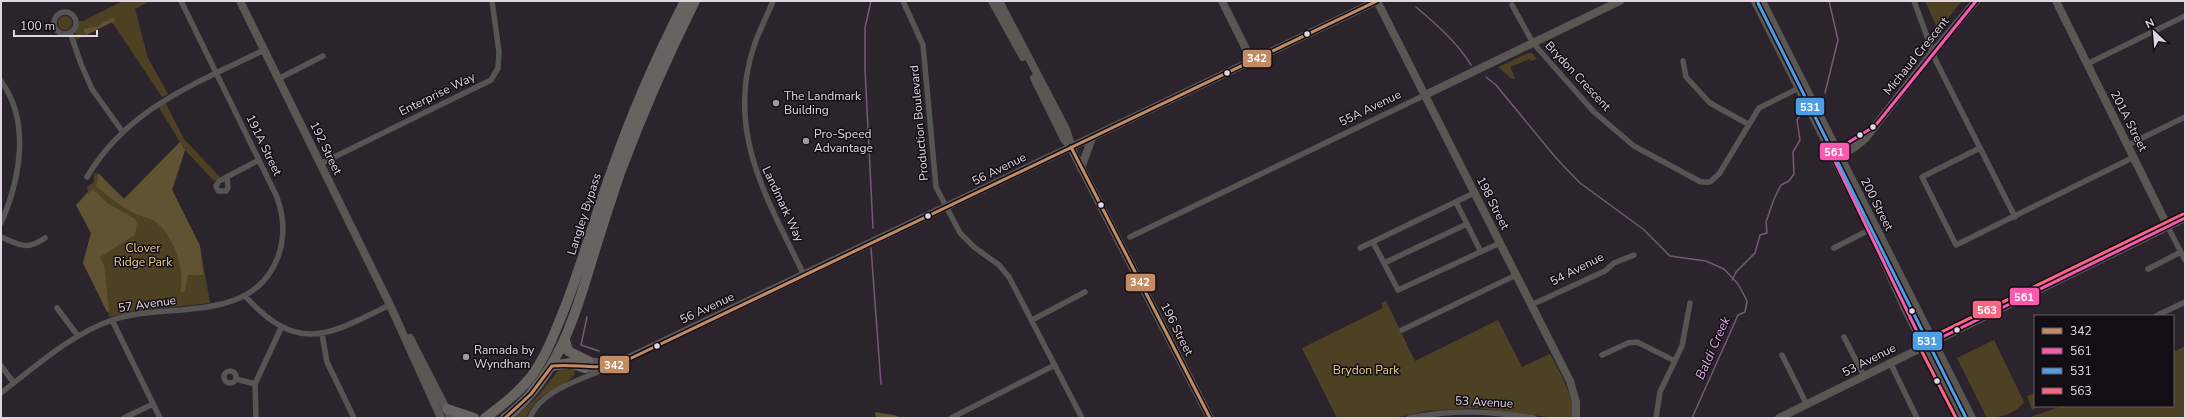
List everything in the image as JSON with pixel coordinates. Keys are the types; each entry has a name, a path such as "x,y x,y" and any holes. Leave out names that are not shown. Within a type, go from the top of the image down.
{"highway":[{"name":"Langley Bypass","path":"485,418 517,392 529,379 543,359 552,341 572,289 622,142 652,71 685,1"},
{"name":"Langley Bypass","path":"505,418 519,407 535,390 552,366 565,340 633,140 662,70 695,1"},
{"path":"565,340 568,351 587,364"},
{"path":"552,366 570,363 587,364"},
{"path":"449,414 474,418"}],"main road":[{"name":"192 Street","path":"240,1 390,305 441,418"},
{"name":"196 Street","path":"992,1 1064,139 1071,147"},
{"name":"196 Street","path":"999,1 1066,129 1071,147 1081,168 1210,418"},
{"path":"1222,1 1252,61"},
{"name":"56 Avenue","path":"587,364 606,368 624,362 631,357 1377,1"},
{"name":"198 Street","path":"1377,1 1572,386 1576,402 1576,418"},
{"name":"55A Avenue","path":"1425,95 1620,1"},
{"name":"200 Street","path":"1755,1 1836,153 1872,229 1924,346 1962,418"},
{"name":"200 Street","path":"1762,1 1801,87"},
{"name":"Michaud Crescent","path":"1836,153 1875,126 1933,52 1976,1"},
{"name":"201A Street","path":"2056,1 2168,226"},
{"path":"1081,168 1092,138"},
{"name":"53 Avenue","path":"1780,418 1932,341 2185,218"},
{"name":"200 Street","path":"1872,229 1972,418"},
{"name":"192 Street","path":"390,305 401,321 449,414"},
{"name":"56 Avenue","path":"587,364 604,363 631,357"}],"street":[{"name":"191A Street","path":"181,1 259,160 278,201 282,216 282,239 279,254 272,270 262,282 245,296"},
{"name":"Enterprise Way","path":"320,164 491,80 498,68 499,52 492,1"},
{"name":"Landmark Way","path":"773,1 754,46 747,74 746,131 758,180 804,275"},
{"name":"Production Boulevard","path":"903,1 923,45 936,187 960,233 1004,271 1032,320 1082,418"},
{"path":"1914,1 1933,52 2015,217"},
{"name":"Brydon Crescent","path":"1512,5 1533,43 1594,112 1634,146 1701,182 1706,183 1715,179 1758,108 1801,87"},
{"path":"2087,64 2185,16"},
{"path":"70,32 81,64 92,89 122,131"},
{"path":"87,177 106,149 122,131 153,107 264,50"},
{"path":"278,79 323,56"},
{"path":"1683,61 1686,77 1710,103 1748,124"},
{"path":"1,81 12,101 19,137 19,166 13,195 1,223"},
{"name":"55A Avenue","path":"1130,237 1425,95"},
{"path":"2128,145 2185,117"},
{"path":"1980,148 1922,177 1956,245 2134,157"},
{"path":"227,178 259,160"},
{"path":"1360,248 1474,193"},
{"path":"1456,202 1481,252"},
{"path":"1384,263 1467,224"},
{"name":"201A Street","path":"2168,226 2185,260"},
{"path":"1834,248 1872,229"},
{"path":"1,237 22,246 29,247 45,238"},
{"path":"1373,242 1398,290 1500,243"},
{"path":"2148,269 2181,252"},
{"name":"54 Avenue","path":"1531,305 1605,271 1614,263 1634,256"},
{"path":"1402,330 1516,275"},
{"path":"1032,320 1085,292"},
{"path":"245,296 263,315 281,328 304,334 322,334 347,326 390,305"},
{"name":"57 Avenue","path":"1,393 78,336 112,320 126,316 212,306 245,296"},
{"path":"1656,418 1660,392 1683,342 1690,302"},
{"path":"2158,315 2185,302"},
{"path":"57,308 78,336"},
{"path":"112,320 160,418"},
{"path":"256,418 256,384 281,328"},
{"path":"322,334 327,362 354,418"},
{"path":"1844,336 1864,376"},
{"path":"1602,355 1628,343 1637,342 1675,362"},
{"path":"1782,355 1807,405"},
{"path":"1890,362 1917,418"},
{"name":"56 Avenue","path":"573,383 580,377 587,364"},
{"path":"1,366 14,383"},
{"path":"951,418 1055,366"},
{"name":"56 Avenue","path":"530,418 538,404 547,396 606,368"},
{"path":"236,379 256,384"},
{"path":"124,418 153,404"},
{"name":"53 Avenue","path":"1409,418 1464,410 1498,412 1534,418"}],"green space":[{"path":"123,1 150,1 135,9 148,58 168,94 162,97 112,22 76,40 75,32 78,21 83,21"},
{"path":"1925,1 1962,1 1938,30"},
{"path":"62,16 68,16 72,20 72,26 68,30 62,30 58,26 58,20"},
{"path":"1528,53 1532,53 1537,59 1531,61 1530,59 1510,67 1515,78 1512,79 1498,67"},
{"name":"Clover Ridge Park","path":"165,102 184,139 220,177 214,181 185,150 172,190 200,246 210,303 135,311 110,317 83,263 91,233 76,205 88,191 87,187 94,182 94,173 99,174 124,199 180,142 158,106"},
{"name":"Brydon Park","path":"1386,301 1415,361 1498,320 1522,367 1550,354 1570,395 1573,412 1571,418 1556,418 1476,408 1427,411 1395,418 1337,418 1302,348 1383,308 1381,303"},
{"path":"1994,340 2024,402 2013,412 1997,417 1987,418 1957,358"},
{"path":"2184,347 2185,418 2028,418 2059,407 2174,407 2174,352"},
{"path":"566,367 575,370 574,376 567,382 547,393 536,402 526,418 513,418 536,398 558,371"},
{"path":"2034,393 2034,407 2039,407 2032,410 2027,396"}],"shaded area":[{"path":"113,17 115,20 113,24 112,22 87,35 84,32 84,29 98,26"},
{"path":"180,142 185,150 172,190 200,246 203,275 188,275 185,290 183,292 180,291 181,274 177,254 163,229 152,220 134,213 124,207 96,186 99,174 124,199"},
{"path":"93,189 107,203 135,219 137,223 135,235 100,257 104,265 109,311 107,312 83,263 91,233 76,205"},
{"path":"875,413 895,415 901,418 876,418"}],"waterway":[{"path":"871,1 865,28 865,69 873,228"},
{"name":"Baldi Creek","path":"1825,93 1838,40 1829,1"},
{"path":"1416,7 1453,41 1471,65"},
{"path":"1486,77 1496,85 1556,158 1580,183 1643,229 1670,256 1706,261 1724,269 1738,284 1747,301 1745,312 1738,315 1692,418"},
{"name":"Baldi Creek","path":"1732,280 1736,272 1755,253 1760,235 1767,233 1766,222 1774,199 1781,185 1789,181 1794,174 1793,152 1800,140 1797,120 1802,113"},
{"path":"871,248 881,384"},
{"path":"587,317 581,345 599,351"}],"transit line":[{"name":"342","path":"505,418 531,394 552,366 569,365 595,367 621,363 1377,1"},
{"name":"561","path":"1976,1 1875,126 1836,150 1832,155 1924,346 2185,218"},
{"name":"531","path":"1758,3 1966,418"},
{"name":"342","path":"1071,147 1210,418"},
{"name":"563","path":"1956,418 1920,348 1921,342 2183,214"}],"place":[{"name":"The Landmark Building","path":"776,103"},
{"name":"Pro-Speed Advantage","path":"806,141"},
{"name":"Ramada by Wyndham","path":"466,357"}]}
